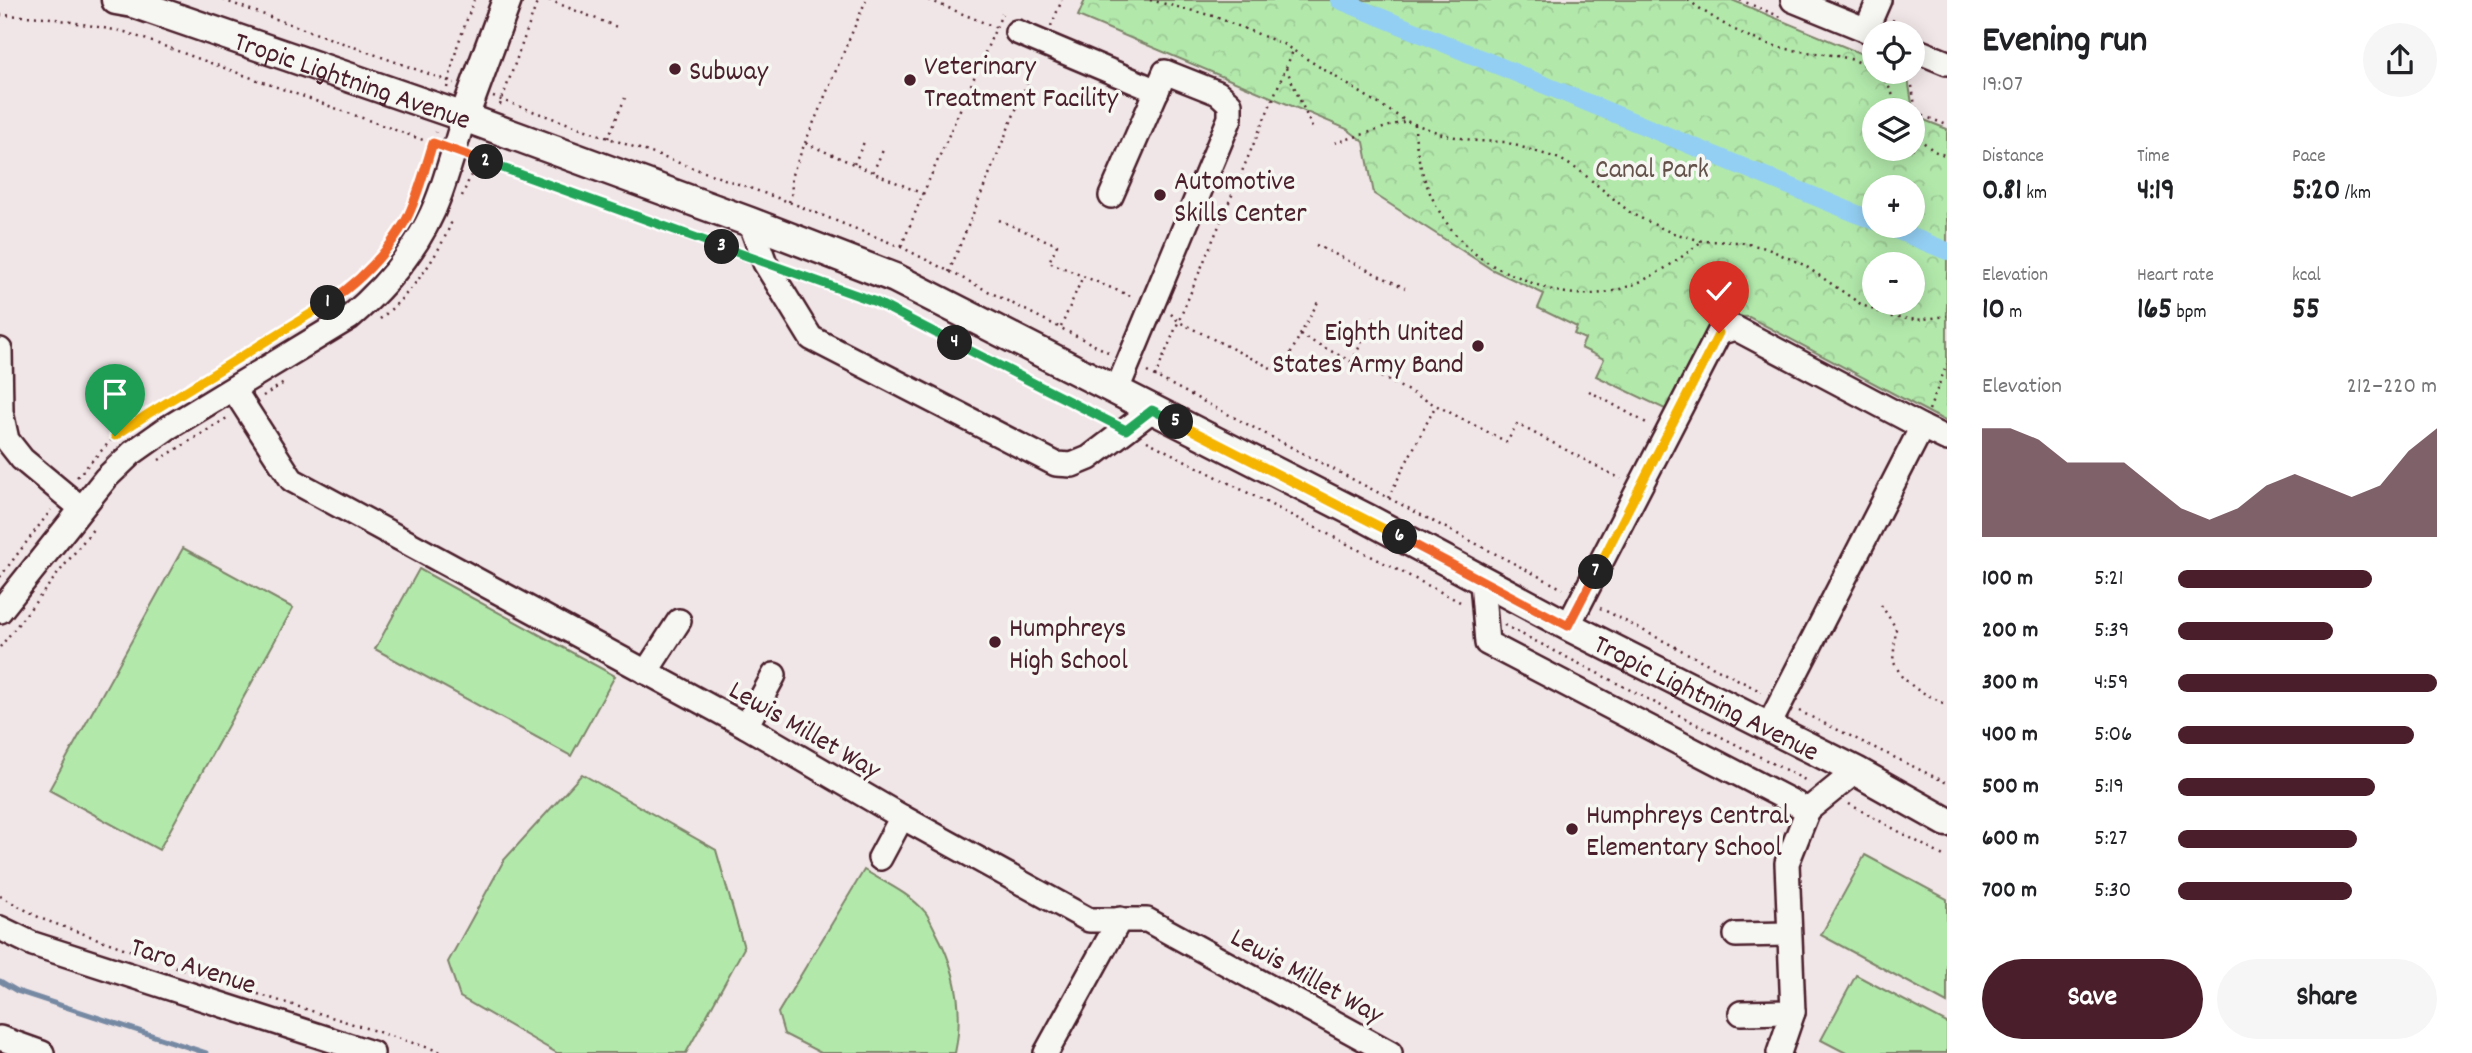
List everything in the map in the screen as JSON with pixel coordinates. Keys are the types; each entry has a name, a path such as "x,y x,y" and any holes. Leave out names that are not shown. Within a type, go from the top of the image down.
{"main road":[{"name":"Tropic Lightning Avenue","path":"116,0 453,114 895,278 1368,519 1568,626 1856,771 1947,822"},
{"path":"453,114 462,85 507,0"}],"street":[{"path":"1793,0 1873,19"},
{"path":"1006,31 1044,43 1157,91"},
{"path":"1925,46 1947,63"},
{"path":"1111,196 1165,72 1218,93 1230,104 1230,118 1116,392"},
{"path":"0,611 72,501 106,478 132,453 166,429 349,318 376,295 403,263 426,228 440,195 443,147 453,114"},
{"path":"750,222 765,263 811,338 1056,464 1072,466 1089,458 1152,410"},
{"path":"1568,626 1719,333 1735,328 1947,439"},
{"path":"0,349 1,412 7,440 22,459 72,501"},
{"name":"Lewis Millet Way","path":"234,390 292,480 746,726 902,817 1089,920 1147,920 1390,1053"},
{"path":"1768,727 1922,427"},
{"path":"1482,581 1487,643 1808,810"},
{"path":"646,672 679,621"},
{"path":"746,726 774,675"},
{"path":"1779,1053 1793,1012 1787,863 1808,810 1856,771"},
{"path":"880,858 902,817"},
{"path":"1046,1053 1120,919"},
{"name":"Taro Avenue","path":"0,928 33,944 372,1053"},
{"path":"1736,936 1789,934"},
{"path":"1741,1013 1793,1012"},
{"path":"7,1045 42,1053"}],"path":[{"path":"223,0 789,202 901,247 1129,362 1781,702 1947,783"},
{"path":"406,219 443,147 462,85 457,47 474,0"},
{"path":"502,100 538,0"},
{"path":"549,0 617,27"},
{"path":"789,202 792,192 791,177 866,0"},
{"path":"929,0 1006,31"},
{"path":"949,272 1062,0"},
{"path":"1150,0 1213,16 1283,44 1406,121 1456,137 1505,142 1560,159 1580,171 1632,214 1670,232 1702,241 1739,242 1766,248 1804,265 1862,305 1892,317 1917,320 1947,317"},
{"path":"1688,0 1708,15 1746,36 1778,47 1846,56 1867,65 1885,82 1893,98"},
{"path":"901,247 923,194 1006,31 1002,14"},
{"path":"0,15 45,17 125,32 876,302 1830,793 1947,858"},
{"path":"1156,377 1293,51"},
{"path":"1286,68 1314,132"},
{"path":"1912,84 1916,113 1947,125"},
{"path":"608,138 625,98"},
{"path":"1335,143 1406,121"},
{"path":"1415,124 1417,152 1427,184 1454,231 1477,256 1489,264 1549,291 1580,294 1621,288 1660,272 1702,241"},
{"path":"854,164 865,140"},
{"path":"805,143 923,194"},
{"path":"1925,144 1947,156"},
{"path":"873,173 884,148"},
{"path":"999,220 1057,245 1049,262 1171,314 1178,323 1281,373 1319,300"},
{"path":"0,577 72,501 90,460 115,436 331,301 356,281 382,254 400,228"},
{"path":"1316,244 1405,288"},
{"path":"1060,328 1083,276"},
{"path":"1352,362 1374,317"},
{"path":"1300,335 1507,442 1517,424 1639,489"},
{"path":"1922,427 1947,364"},
{"path":"1589,391 1667,434"},
{"path":"1388,498 1436,405"},
{"path":"1881,605 1896,628 1893,661 1902,677 1916,689 1947,705"},
{"path":"0,896 43,919 205,977"},
{"path":"255,993 445,1053"}],"green space":[{"name":"Canal Park","path":"1085,0 1732,0 1862,54 1862,84 1909,84 1911,98 1862,98 1862,161 1925,161 1925,120 1947,129 1947,422 1749,317 1726,316 1711,323 1669,411 1596,376 1604,359 1581,348 1585,339 1574,334 1577,327 1538,308 1544,294 1491,269 1374,194 1364,142 1347,129 1078,16"},
{"path":"183,548 293,608 159,850 49,790"},
{"path":"419,569 615,676 571,756 375,649"},
{"path":"582,774 716,850 744,948 686,1053 557,1053 460,997 448,962 504,860"},
{"path":"1865,855 1947,899 1947,1003 1821,935"},
{"path":"864,870 913,900 931,922 949,961 957,991 959,1021 955,1053 821,1053 784,1034 778,1013"},
{"path":"1856,975 1947,1023 1947,1053 1846,1053 1821,1040"}],"waterway":[{"path":"1339,0 1862,216"},
{"path":"1915,238 1947,251"},
{"path":"0,981 17,991 206,1053"}],"place":[{"name":"Subway","path":"675,69"},
{"name":"Veterinary Treatment Facility","path":"910,80"},
{"name":"Automotive Skills Center","path":"1160,195"},
{"name":"Eighth United States Army Band","path":"1478,346"},
{"name":"Humphreys High School","path":"995,642"},
{"name":"Humphreys Central Elementary School","path":"1572,829"}],"route":[{"path":"115,436 331,301 356,281 382,254 406,219 433,143 876,302 1126,430 1152,410 1368,519 1568,626 1719,333"}]}
